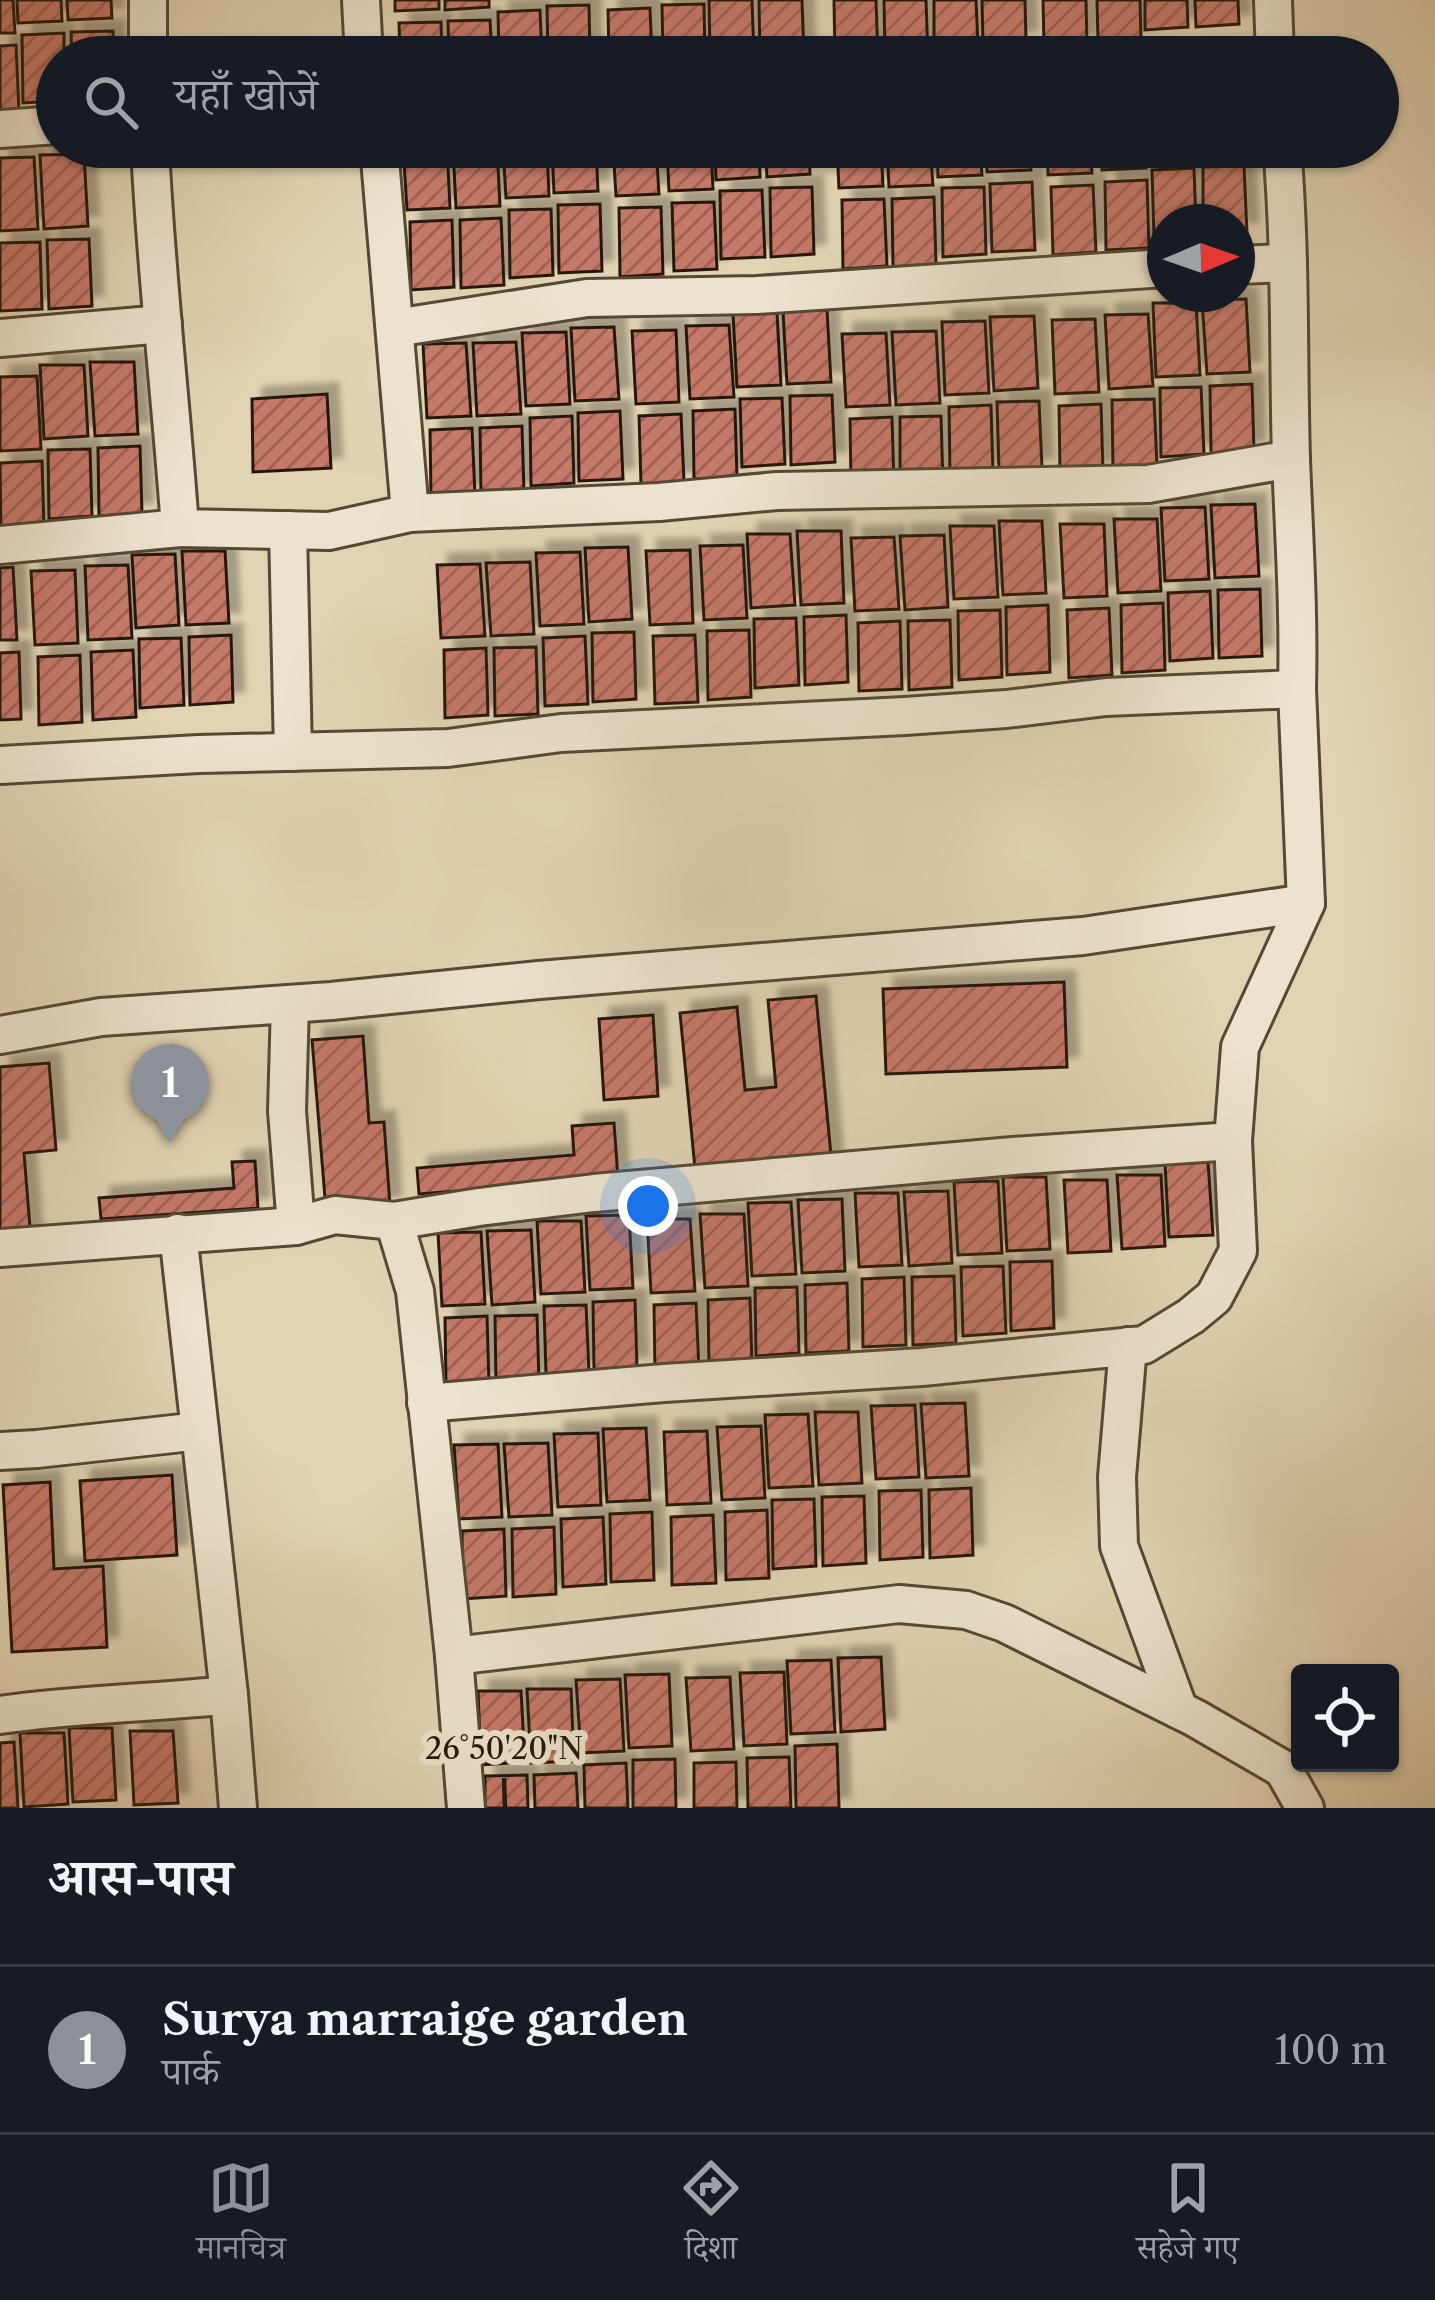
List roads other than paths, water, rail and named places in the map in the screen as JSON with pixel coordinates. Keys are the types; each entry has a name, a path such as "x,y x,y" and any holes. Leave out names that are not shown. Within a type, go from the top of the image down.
{"street":[{"path":"148,0 148,36"},
{"path":"361,0 363,36"},
{"path":"1273,0 1274,36"},
{"path":"0,129 36,126"},
{"path":"151,168 180,528"},
{"path":"381,168 410,513"},
{"path":"425,1403 922,1367 1144,1345 1214,1297 1238,1251 1233,1141 1240,1047 1306,903 1283,168"},
{"path":"1255,264 1288,263"},
{"path":"395,328 587,298 757,295 1147,269"},
{"path":"0,338 163,324"},
{"path":"0,545 180,528 329,531 410,513 659,502 777,491 1148,484 1292,459"},
{"path":"288,530 293,752"},
{"path":"0,765 448,748 561,733 905,716 1106,697 1297,688"},
{"path":"0,1035 101,1016 1083,936 1306,903"},
{"path":"290,1004 287,1111 296,1226"},
{"path":"0,1248 296,1226 335,1215 394,1221 594,1192 1233,1141"},
{"path":"394,1221 415,1291 466,1808"},
{"path":"178,1233 238,1808"},
{"path":"1128,1346 1117,1477 1119,1546 1179,1710"},
{"path":"0,1451 200,1431"},
{"path":"454,1656 898,1604 966,1610 1004,1623 1179,1710 1283,1769 1305,1808"},
{"path":"0,1715 59,1706 229,1695"}],"place":[{"name":"Surya marraige garden","path":"170,1143"}]}
